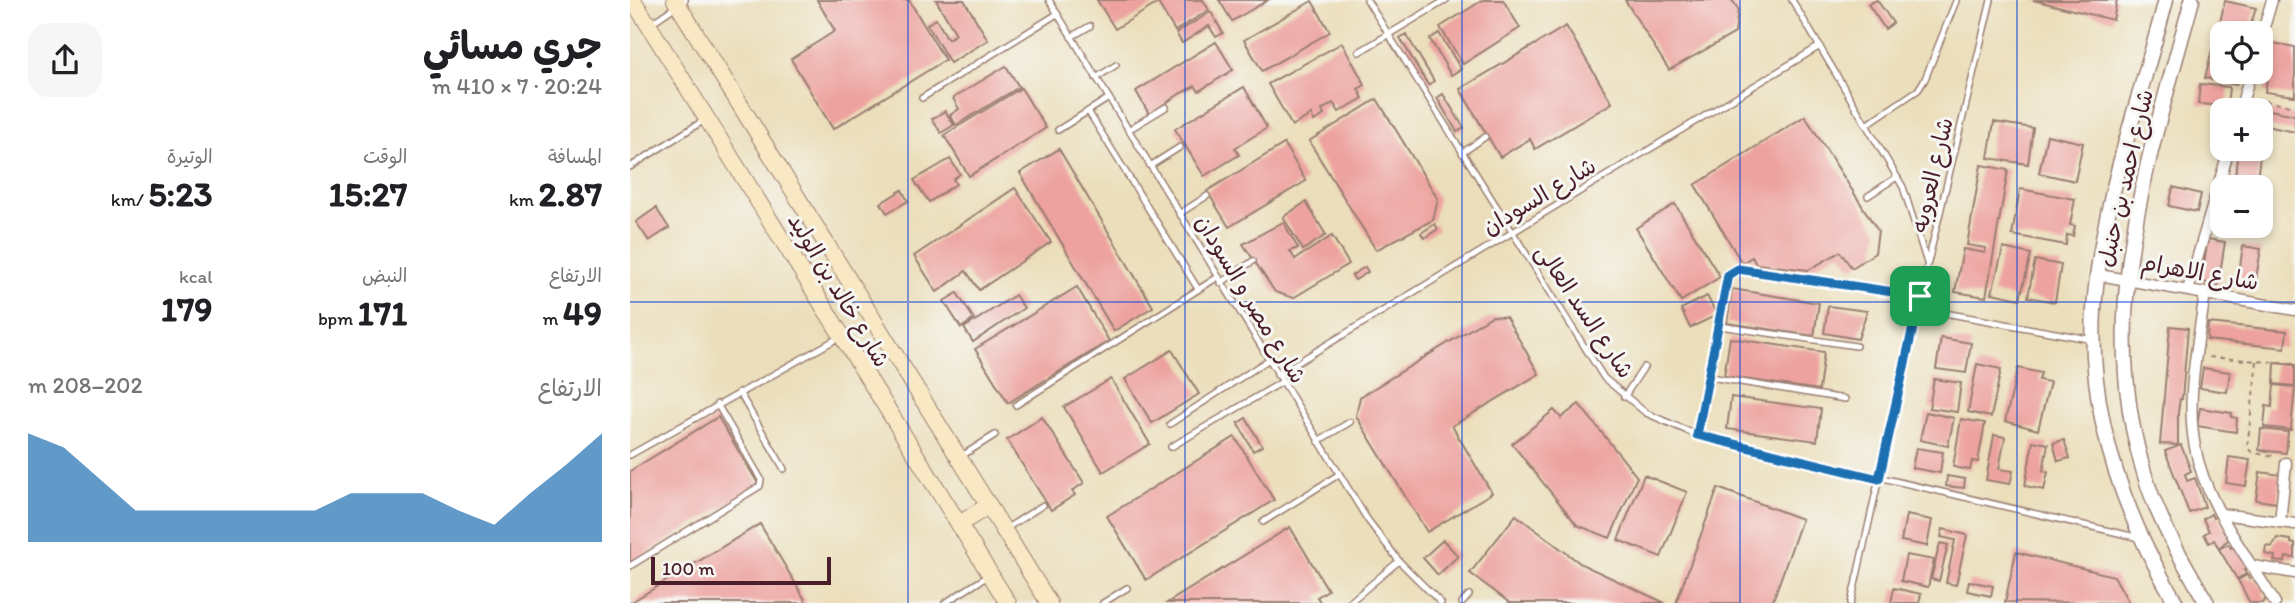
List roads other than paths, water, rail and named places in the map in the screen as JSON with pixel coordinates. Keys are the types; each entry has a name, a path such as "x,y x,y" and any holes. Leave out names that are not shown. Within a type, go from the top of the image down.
{"main road":[{"name":"شارع خالد بن الوليد","path":"679,1 1049,603"},
{"name":"شارع خالد بن الوليد","path":"639,3 648,26 709,118 841,337 1008,603"},
{"path":"960,524 989,505"}],"street":[{"name":"شارع احمد بن حنبل","path":"2166,0 2118,180 2099,275 2094,340 2107,441 2141,538 2173,601"},
{"name":"شارع احمد بن حنبل","path":"2192,0 2143,187 2125,281 2123,363 2135,442 2160,517 2207,603"},
{"path":"2266,21 2272,0"},
{"path":"2188,290 2226,161"},
{"name":"شارع الاهرام","path":"2099,275 2295,310"},
{"path":"2205,292 2192,398 2194,447 2210,493 2275,603"},
{"path":"2280,522 2286,463"},
{"path":"2222,514 2295,524"},
{"path":"2253,566 2295,573"}],"lane":[{"name":"شارع مصر و السودان","path":"1049,0 1338,475 1399,561 1441,603"},
{"name":"شارع السد العالى","path":"1367,0 1604,378 1624,397 1658,419 1697,435 2141,538"},
{"path":"1359,52 1446,0"},
{"path":"1791,0 1909,200 1928,266"},
{"name":"شارع العروبه","path":"1851,603 1917,308 1991,0"},
{"path":"648,26 679,1"},
{"path":"1866,125 1918,90 1925,79 1956,1"},
{"path":"922,98 1057,14"},
{"path":"1072,37 1090,26"},
{"name":"شارع السودان","path":"1277,375 1819,46"},
{"path":"1096,78 1116,65"},
{"path":"1058,130 1109,98"},
{"path":"1128,130 1166,107"},
{"path":"1088,111 1198,289"},
{"path":"630,167 709,118"},
{"path":"1462,153 1485,137"},
{"path":"1150,166 1180,147"},
{"path":"1868,196 1897,177"},
{"path":"1179,214 1208,195"},
{"path":"1016,405 1198,289 1253,261"},
{"path":"1697,435 1728,275 1738,269 1920,296"},
{"path":"1917,308 2094,340"},
{"path":"1720,326 1856,346"},
{"path":"630,455 841,337"},
{"path":"1170,424 1268,360"},
{"path":"1624,397 1644,367"},
{"path":"1710,377 1845,399"},
{"path":"1171,447 1282,382"},
{"path":"739,392 784,469"},
{"path":"630,566 760,486 761,480 717,404"},
{"path":"1318,441 1350,422"},
{"path":"960,457 995,435"},
{"path":"1263,522 1338,475"},
{"path":"1004,530 1043,505"},
{"path":"1349,603 1399,561"},
{"path":"945,603 990,574"},
{"path":"1103,603 1127,588"},
{"path":"1462,603 1469,595"}]}
